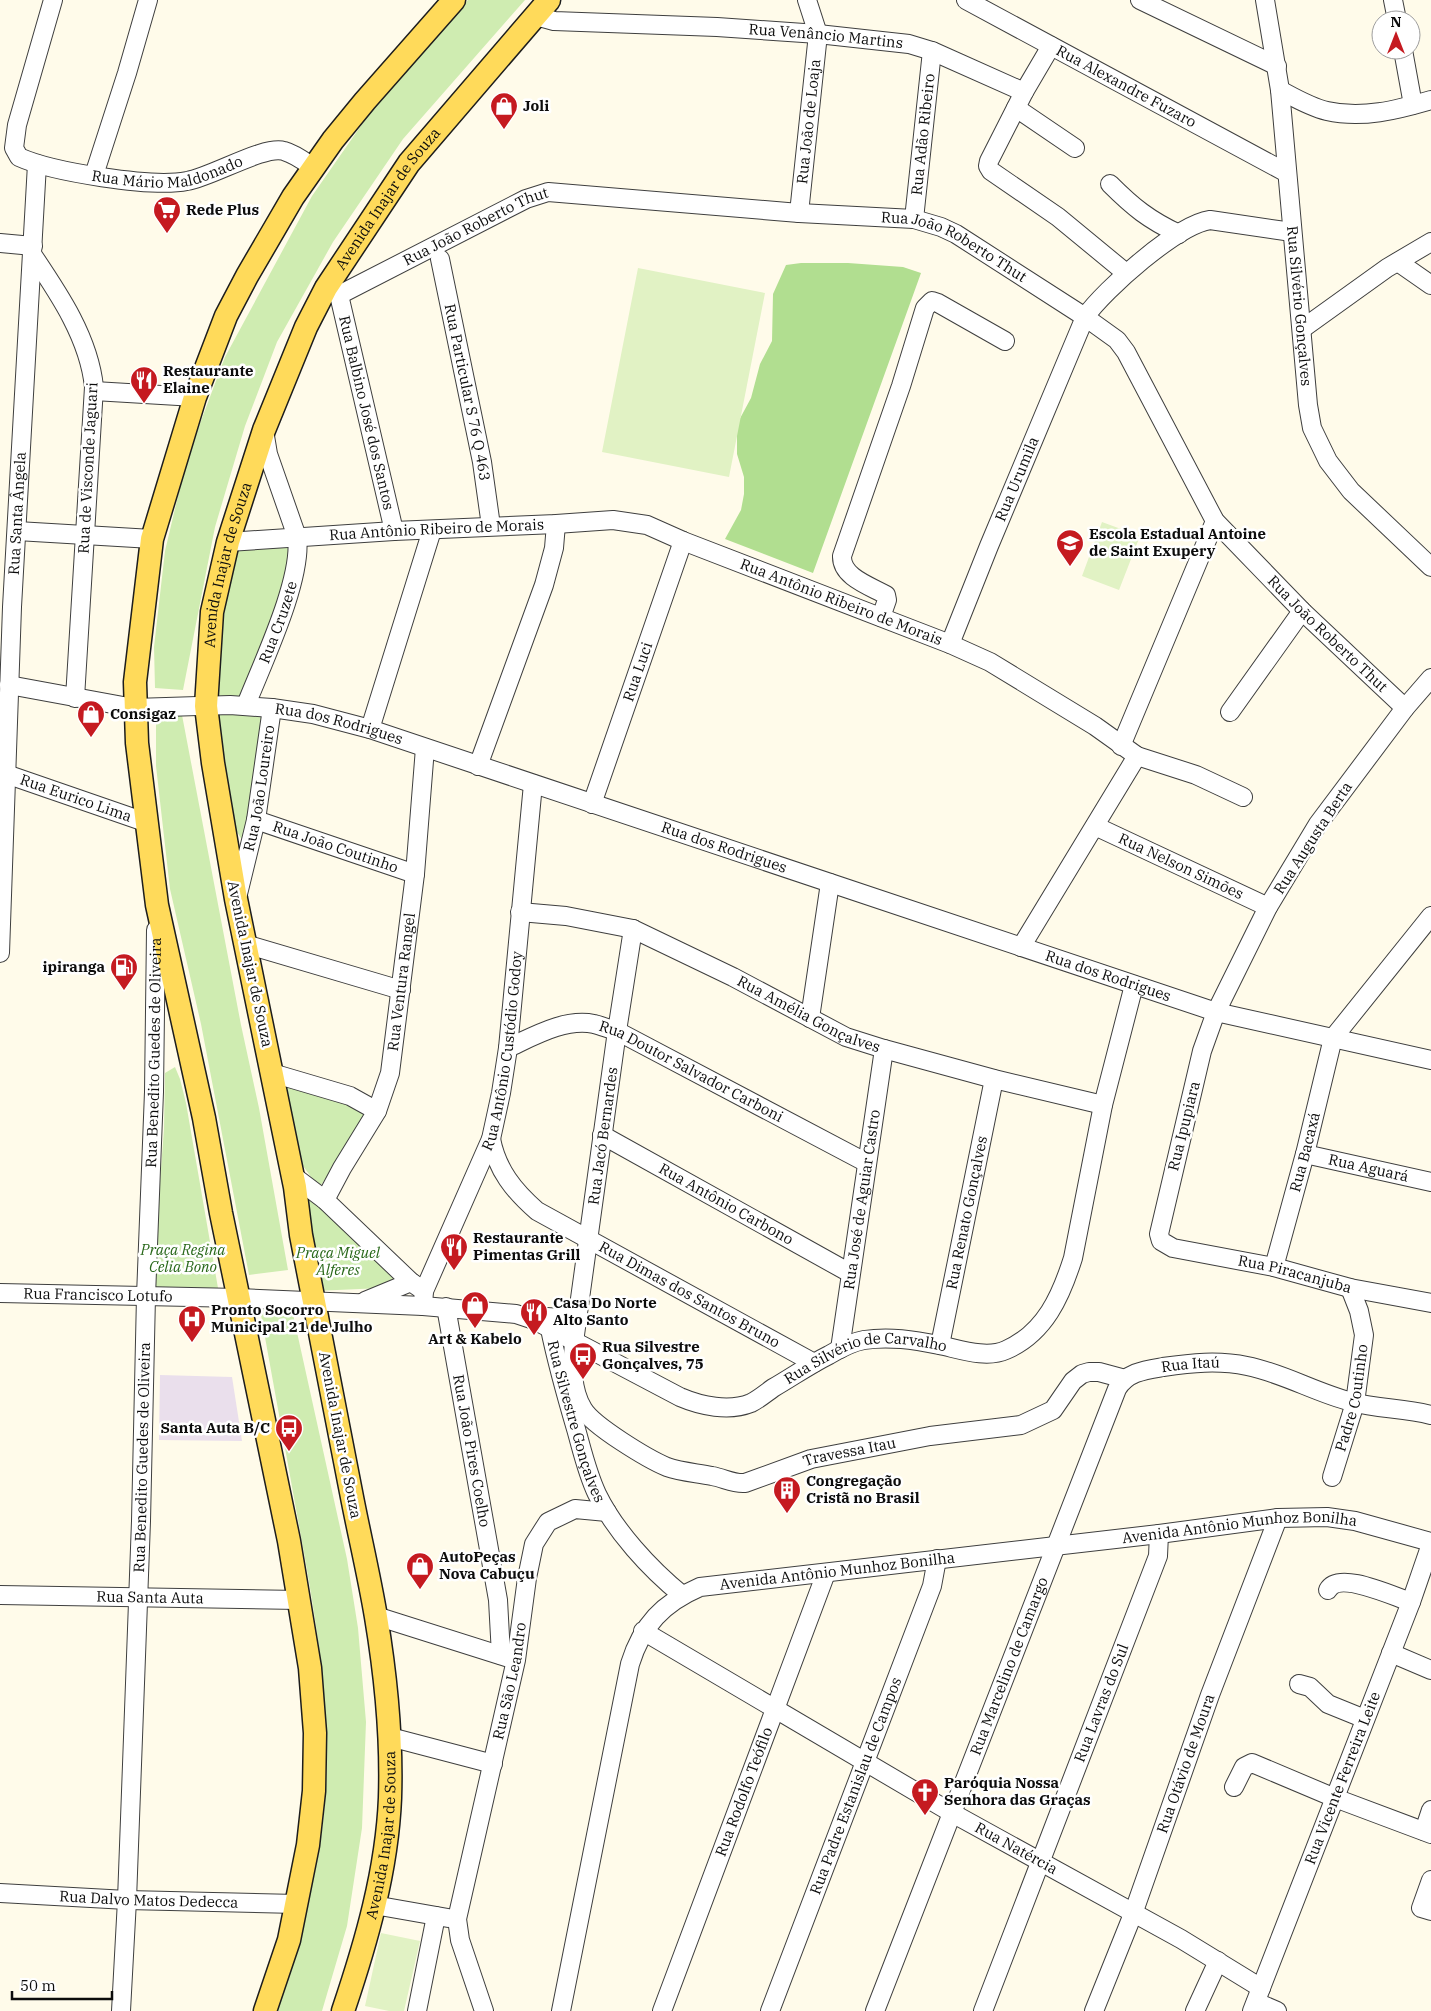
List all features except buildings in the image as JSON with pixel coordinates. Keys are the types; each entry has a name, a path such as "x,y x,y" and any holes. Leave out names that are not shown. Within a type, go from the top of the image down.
{"main road":[{"path":"265,2011 287,1948 297,1904 310,1827 314,1791 314,1753 310,1668 299,1600 240,1298 196,1082 157,905 134,708 136,664 152,539 195,397 226,316 293,197 355,112 454,0"},
{"name":"Avenida Inajar de Souza","path":"343,2011 357,1969 374,1905 384,1856 390,1800 390,1737 376,1616 301,1235 292,1175 220,815 206,706 212,612 228,542 264,430 306,327 332,292 409,164 542,8"}],"street":[{"name":"Rua Mário Maldonado","path":"54,0 17,126 14,148 16,154 29,162 37,164 94,175 163,183 187,181 211,175 260,154 275,150 283,150 314,168"},
{"path":"94,175 148,0"},
{"name":"Rua João de Loaja","path":"799,213 818,34 807,0"},
{"name":"Rua Alexandre Fuzaro","path":"966,0 1286,173"},
{"path":"1140,0 1277,66"},
{"name":"Rua Silvério Gonçalves","path":"1265,0 1280,90 1286,173 1312,428 1328,461 1351,491 1431,567"},
{"name":"Rua Venâncio Martins","path":"542,8 554,21 716,27 818,34 909,44 932,51 1024,92"},
{"path":"1051,46 1024,92 988,166 991,171 1058,217 1126,273"},
{"name":"Rua Adão Ribeiro","path":"914,219 932,51"},
{"path":"1404,60 1413,105"},
{"path":"1280,90 1325,110 1346,114 1368,114 1431,100"},
{"path":"1016,108 1075,148"},
{"name":"Rua Santa Ângela","path":"0,953 9,685 37,164"},
{"path":"1110,184 1136,210 1179,234"},
{"name":"Rua João Roberto Thut","path":"332,292 526,199 548,192 799,213 914,219 941,227 956,234 1086,317 1117,340 1126,352 1214,521 1302,611 1405,708"},
{"name":"Rua Urumila","path":"950,644 989,546 1086,317 1098,302 1126,273 1179,234 1202,221 1210,220 1292,232"},
{"path":"1302,329 1398,262 1431,242"},
{"path":"0,243 33,250"},
{"name":"Rua de Visconde Jaguari","path":"33,250 58,293 88,352 92,366 94,391 75,698"},
{"name":"Rua Particular S 76 Q 463","path":"440,259 482,462 491,526"},
{"path":"1398,262 1431,284"},
{"name":"Rua Balbino José dos Santos","path":"332,292 394,530"},
{"path":"881,618 887,600 886,595 844,571 842,556 902,386 925,308 929,302 938,303 1005,341"},
{"path":"94,391 195,397"},
{"path":"264,430 268,454 297,537"},
{"name":"Rua Antônio Ribeiro de Morais","path":"228,542 394,530 432,530 613,520 647,525 950,644 990,662 1095,726 1137,756 1196,775 1243,797"},
{"path":"1121,746 1214,521"},
{"path":"478,766 544,585 554,548 556,524"},
{"path":"370,729 432,530"},
{"path":"17,532 152,539"},
{"name":"Rua Cruzete","path":"246,706 286,603 299,550 297,537"},
{"name":"Rua Luci","path":"592,804 683,540"},
{"path":"1230,712 1302,611"},
{"name":"Rua Augusta Berta","path":"1216,1012 1268,907 1318,824 1405,708 1431,678"},
{"name":"Rua dos Rodrigues","path":"9,685 134,708 206,706 272,708 313,714 370,729 1216,1012 1431,1060"},
{"name":"Rua João Loureiro","path":"236,899 256,820 272,708"},
{"name":"Rua Ventura Rangel","path":"325,1200 377,1111 390,1073 415,874 425,748"},
{"path":"1021,947 1137,756"},
{"name":"Rua Eurico Lima","path":"6,774 146,822"},
{"name":"Rua Antônio Custódio Godoy","path":"420,1293 491,1139 508,1048 533,784"},
{"name":"Rua João Coutinho","path":"256,820 415,874"},
{"name":"Rua Nelson Simões","path":"1095,826 1268,907"},
{"path":"810,1018 830,884"},
{"name":"Rua Benedito Guedes de Oliveira","path":"121,2011 128,1900 138,1597 146,1296 154,1092 157,905"},
{"name":"Rua Amélia Gonçalves","path":"520,912 566,916 633,929 733,977 846,1036 884,1049 994,1079 1103,1105"},
{"path":"1333,1038 1431,916"},
{"name":"Rua Jacó Bernardes","path":"574,1342 602,1135 633,929"},
{"path":"245,944 401,990"},
{"name":"Rua Silvério de Carvalho","path":"358,1304 378,1297 420,1293 446,1307 516,1314 534,1320 680,1397 697,1404 723,1408 750,1403 814,1363 862,1340 885,1338 984,1353 1004,1351 1023,1342 1039,1328 1054,1305 1066,1280 1073,1258 1103,1105 1134,985"},
{"name":"Rua Ipupiara","path":"1161,1241 1160,1226 1164,1206 1202,1051 1216,1012"},
{"name":"Rua Doutor Salvador Carboni","path":"508,1048 572,1023 593,1024 617,1031 867,1163"},
{"name":"Rua Bacaxá","path":"1274,1267 1305,1154 1333,1038"},
{"name":"Rua José de Aguiar Castro","path":"840,1349 884,1049"},
{"path":"272,1073 350,1096 377,1111"},
{"name":"Rua Renato Gonçalves","path":"940,1345 994,1079"},
{"name":"Rua Antônio Carbono","path":"602,1135 850,1273"},
{"name":"Rua Dimas dos Santos Bruno","path":"491,1139 494,1156 504,1175 520,1196 537,1211 814,1363"},
{"name":"Rua Aguará","path":"1305,1154 1431,1182"},
{"path":"292,1175 325,1200 420,1293"},
{"name":"Rua Piracanjuba","path":"1161,1241 1173,1248 1274,1267 1350,1288 1431,1303"},
{"name":"Padre Coutinho","path":"1332,1477 1355,1403 1364,1335 1359,1311 1350,1288"},
{"name":"Rua Francisco Lotufo","path":"0,1293 314,1301"},
{"name":"Rua Silvério de Carvalho","path":"314,1301 358,1304 420,1293"},
{"name":"Rua João Pires Coelho","path":"446,1307 508,1658"},
{"path":"516,1314 578,1319"},
{"name":"Rua Silvestre Gonçalves","path":"550,1329 558,1366 584,1457 597,1493 607,1512"},
{"name":"Travessa Itau","path":"574,1342 572,1370 578,1397 587,1414 601,1427 668,1467 715,1476 736,1484 745,1483 811,1459 930,1436 1021,1426 1053,1410 1073,1381 1082,1374 1099,1372 1125,1379"},
{"name":"Rua Itaú","path":"1125,1379 1130,1375 1145,1370 1199,1362 1222,1363 1247,1366 1272,1373 1330,1396 1355,1403 1431,1415"},
{"path":"1056,1546 1117,1390 1125,1379"},
{"name":"Rua São Leandro","path":"484,2011 460,1940 457,1920 493,1764 508,1658 534,1544 548,1522 575,1509 607,1512"},
{"path":"607,1512 646,1561 666,1582 682,1595"},
{"name":"Avenida Antônio Munhoz Bonilha","path":"561,2011 630,1664 635,1648 644,1631 663,1608 682,1595 700,1587 1159,1534 1278,1518 1327,1517 1355,1521 1431,1543"},
{"name":"Rua Otávio de Moura","path":"1094,2011 1133,1914 1210,1695 1278,1518"},
{"name":"Rua Lavras do Sul","path":"983,2011 1158,1556 1159,1534"},
{"name":"Rua Vicente Ferreira Leite","path":"1256,2001 1411,1602 1431,1543"},
{"name":"Rua Marcelino de Camargo","path":"875,2011 1056,1546"},
{"name":"Rua Padre Estanislau de Campos","path":"770,2011 932,1586 937,1559"},
{"name":"Rua Rodolfo Teófilo","path":"662,2011 826,1573"},
{"path":"1328,1590 1334,1584 1349,1582 1411,1602"},
{"name":"Rua Santa Auta","path":"0,1595 299,1600"},
{"path":"376,1616 508,1658"},
{"name":"Rua Natércia","path":"644,1631 952,1813 1218,1961 1256,2001 1278,2011"},
{"path":"1391,1653 1431,1670"},
{"path":"1299,1684 1310,1687 1328,1704 1366,1719"},
{"path":"390,1737 493,1764"},
{"path":"1234,1787 1244,1767 1252,1763 1335,1798 1427,1833 1431,1810"},
{"path":"1431,1880 1421,1908 1431,1911"},
{"name":"Rua Dalvo Matos Dedecca","path":"0,1893 128,1900 297,1904"},
{"path":"374,1905 457,1920"},
{"path":"417,2011 436,1916"},
{"path":"1195,2011 1218,1961"}],"shaded area":[{"path":"160,1375 232,1377 242,1441 159,1440"}],"green space":[{"path":"468,0 525,0 403,139 333,242 277,342 245,426 215,527 183,690 155,688 154,647 165,551 187,458 225,357 312,196 374,107"},
{"path":"801,263 848,263 903,267 921,273 813,573 725,539 741,510 744,494 744,477 737,454 737,424 751,398 760,364 772,341 773,294 786,265"},
{"path":"638,268 765,293 729,477 602,452"},
{"path":"1102,522 1140,536 1119,590 1082,576"},
{"path":"295,539 298,550 246,705 207,699 228,542"},
{"path":"236,709 261,711 263,723 247,824 242,840 234,827 213,726 219,715"},
{"path":"156,714 182,715 241,1025 259,1108 288,1270 249,1275 201,1024 170,889 156,766"},
{"name":"Praça Regina Celia Bono","path":"175,1067 186,1103 218,1288 152,1288 164,1129 165,1073"},
{"path":"277,1082 329,1094 368,1117 319,1188 290,1148"},
{"name":"Praça Miguel Alferes","path":"297,1189 362,1243 401,1282 383,1288 314,1291"},
{"path":"259,1304 291,1305 347,1559 358,1628 366,1722 362,1828 347,1926 322,2011 273,2011 305,1912 315,1871 324,1810 327,1768 323,1685 312,1602"},
{"path":"381,1933 420,1941 404,2011 389,2011 365,2006"}],"place":[{"name":"Joli","path":"504,130"},
{"name":"Rede Plus","path":"167,234"},
{"name":"Restaurante Elaine","path":"144,404"},
{"name":"Escola Estadual Antoine de Saint Exupery","path":"1070,567"},
{"name":"Consigaz","path":"91,738"},
{"name":"ipiranga","path":"124,991"},
{"name":"Restaurante Pimentas Grill","path":"454,1271"},
{"name":"Art & Kabelo","path":"475,1329"},
{"name":"Casa Do Norte Alto Santo","path":"534,1336"},
{"name":"Pronto Socorro Municipal 21 de Julho","path":"192,1343"},
{"name":"Rua Silvestre Gonçalves, 75","path":"583,1380"},
{"name":"Santa Auta B/C","path":"289,1452"},
{"name":"Congregação Cristã no Brasil","path":"787,1514"},
{"name":"AutoPeças Nova Cabuçu","path":"420,1590"},
{"name":"Paróquia Nossa Senhora das Graças","path":"925,1816"}]}
